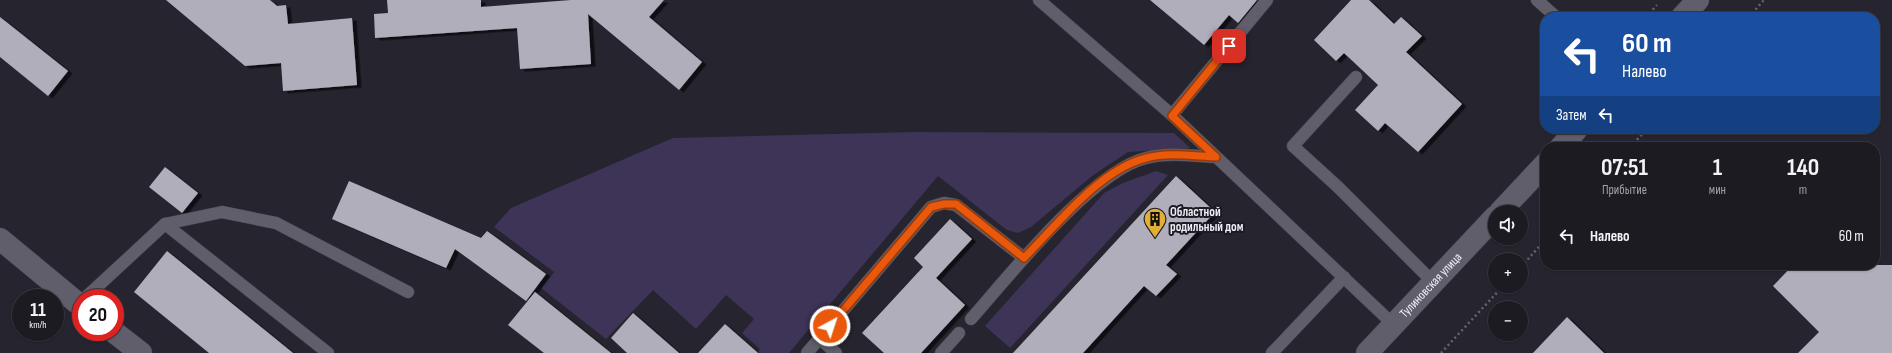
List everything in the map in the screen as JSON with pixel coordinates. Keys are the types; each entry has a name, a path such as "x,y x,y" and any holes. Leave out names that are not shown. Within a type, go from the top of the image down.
{"street":[{"path":"1687,12 1698,0"},
{"path":"1565,142 1573,134"},
{"path":"1507,205 1540,169"},
{"name":"Тулиновская улица","path":"1367,353 1395,326 1488,224"},
{"path":"0,240 72,295"},
{"path":"124,340 141,353"}],"lane":[{"path":"1039,0 1172,116 1395,326"},
{"path":"1172,116 1267,0"},
{"path":"1537,0 1550,12"},
{"path":"1356,77 1293,146 1338,187 1434,282"},
{"path":"971,319 1024,258 1073,208 1099,185 1124,166 1146,158 1173,154 1216,157"},
{"path":"807,353 931,207 950,203 956,204 1024,258"},
{"path":"97,289 165,224 222,212 276,223 408,292"},
{"path":"165,224 328,353"},
{"path":"1272,353 1344,277"},
{"path":"941,353 958,333"},
{"path":"819,338 836,353"}],"path":[{"path":"1651,12 1662,0"},
{"path":"1753,12 1764,0"},
{"path":"1635,142 1642,134"},
{"path":"1528,259 1540,246"},
{"path":"1441,353 1497,293"}],"shaded area":[{"path":"914,132 1174,133 1190,148 1128,152 1092,176 1031,227 1018,233 1007,230 938,176 789,353 757,353 760,349 742,333 754,319 726,295 696,329 653,290 606,339 541,288 554,272 494,227 511,208 673,138"},
{"path":"1156,171 1168,175 1010,348 985,326 1104,193 1123,183"}],"building":[{"path":"166,0 270,0 277,6 286,5 288,24 352,18 357,85 283,91 281,63 245,66"},
{"path":"387,0 481,0 481,7 571,0 664,0 649,17 702,62 679,90 588,14 591,64 520,69 517,28 375,38 374,14 388,13"},
{"path":"1150,0 1257,0 1238,23 1229,15 1204,45"},
{"path":"1351,0 1369,0 1394,24 1401,17 1422,36 1406,52 1462,104 1418,152 1385,123 1378,131 1355,110 1378,85 1344,53 1336,61 1314,40"},
{"path":"0,17 68,71 48,96 0,57"},
{"path":"165,167 198,193 182,213 149,187"},
{"name":"Областной родильный дом","path":"1176,176 1215,212 1166,265 1177,274 1156,296 1144,286 1083,353 1013,353"},
{"path":"349,181 481,238 487,231 546,274 526,301 455,249 446,268 332,219"},
{"path":"950,219 972,239 936,278 965,305 921,353 884,353 862,333 923,267 914,258"},
{"path":"167,251 293,353 209,353 134,292"},
{"path":"1880,265 1892,265 1892,353 1798,353 1819,332 1773,286 1788,270 1880,270"},
{"path":"535,292 611,353 544,353 508,325"},
{"path":"633,313 679,353 627,353 611,338"},
{"path":"1567,317 1604,353 1533,353"},
{"path":"725,324 758,353 698,353"}],"place":[{"name":"Областной родильный дом","path":"1155,238"}],"route":[{"path":"830,326 931,207 950,203 956,204 1024,258 1073,208 1099,185 1124,166 1146,158 1173,154 1216,157 1172,116 1229,46"}]}
